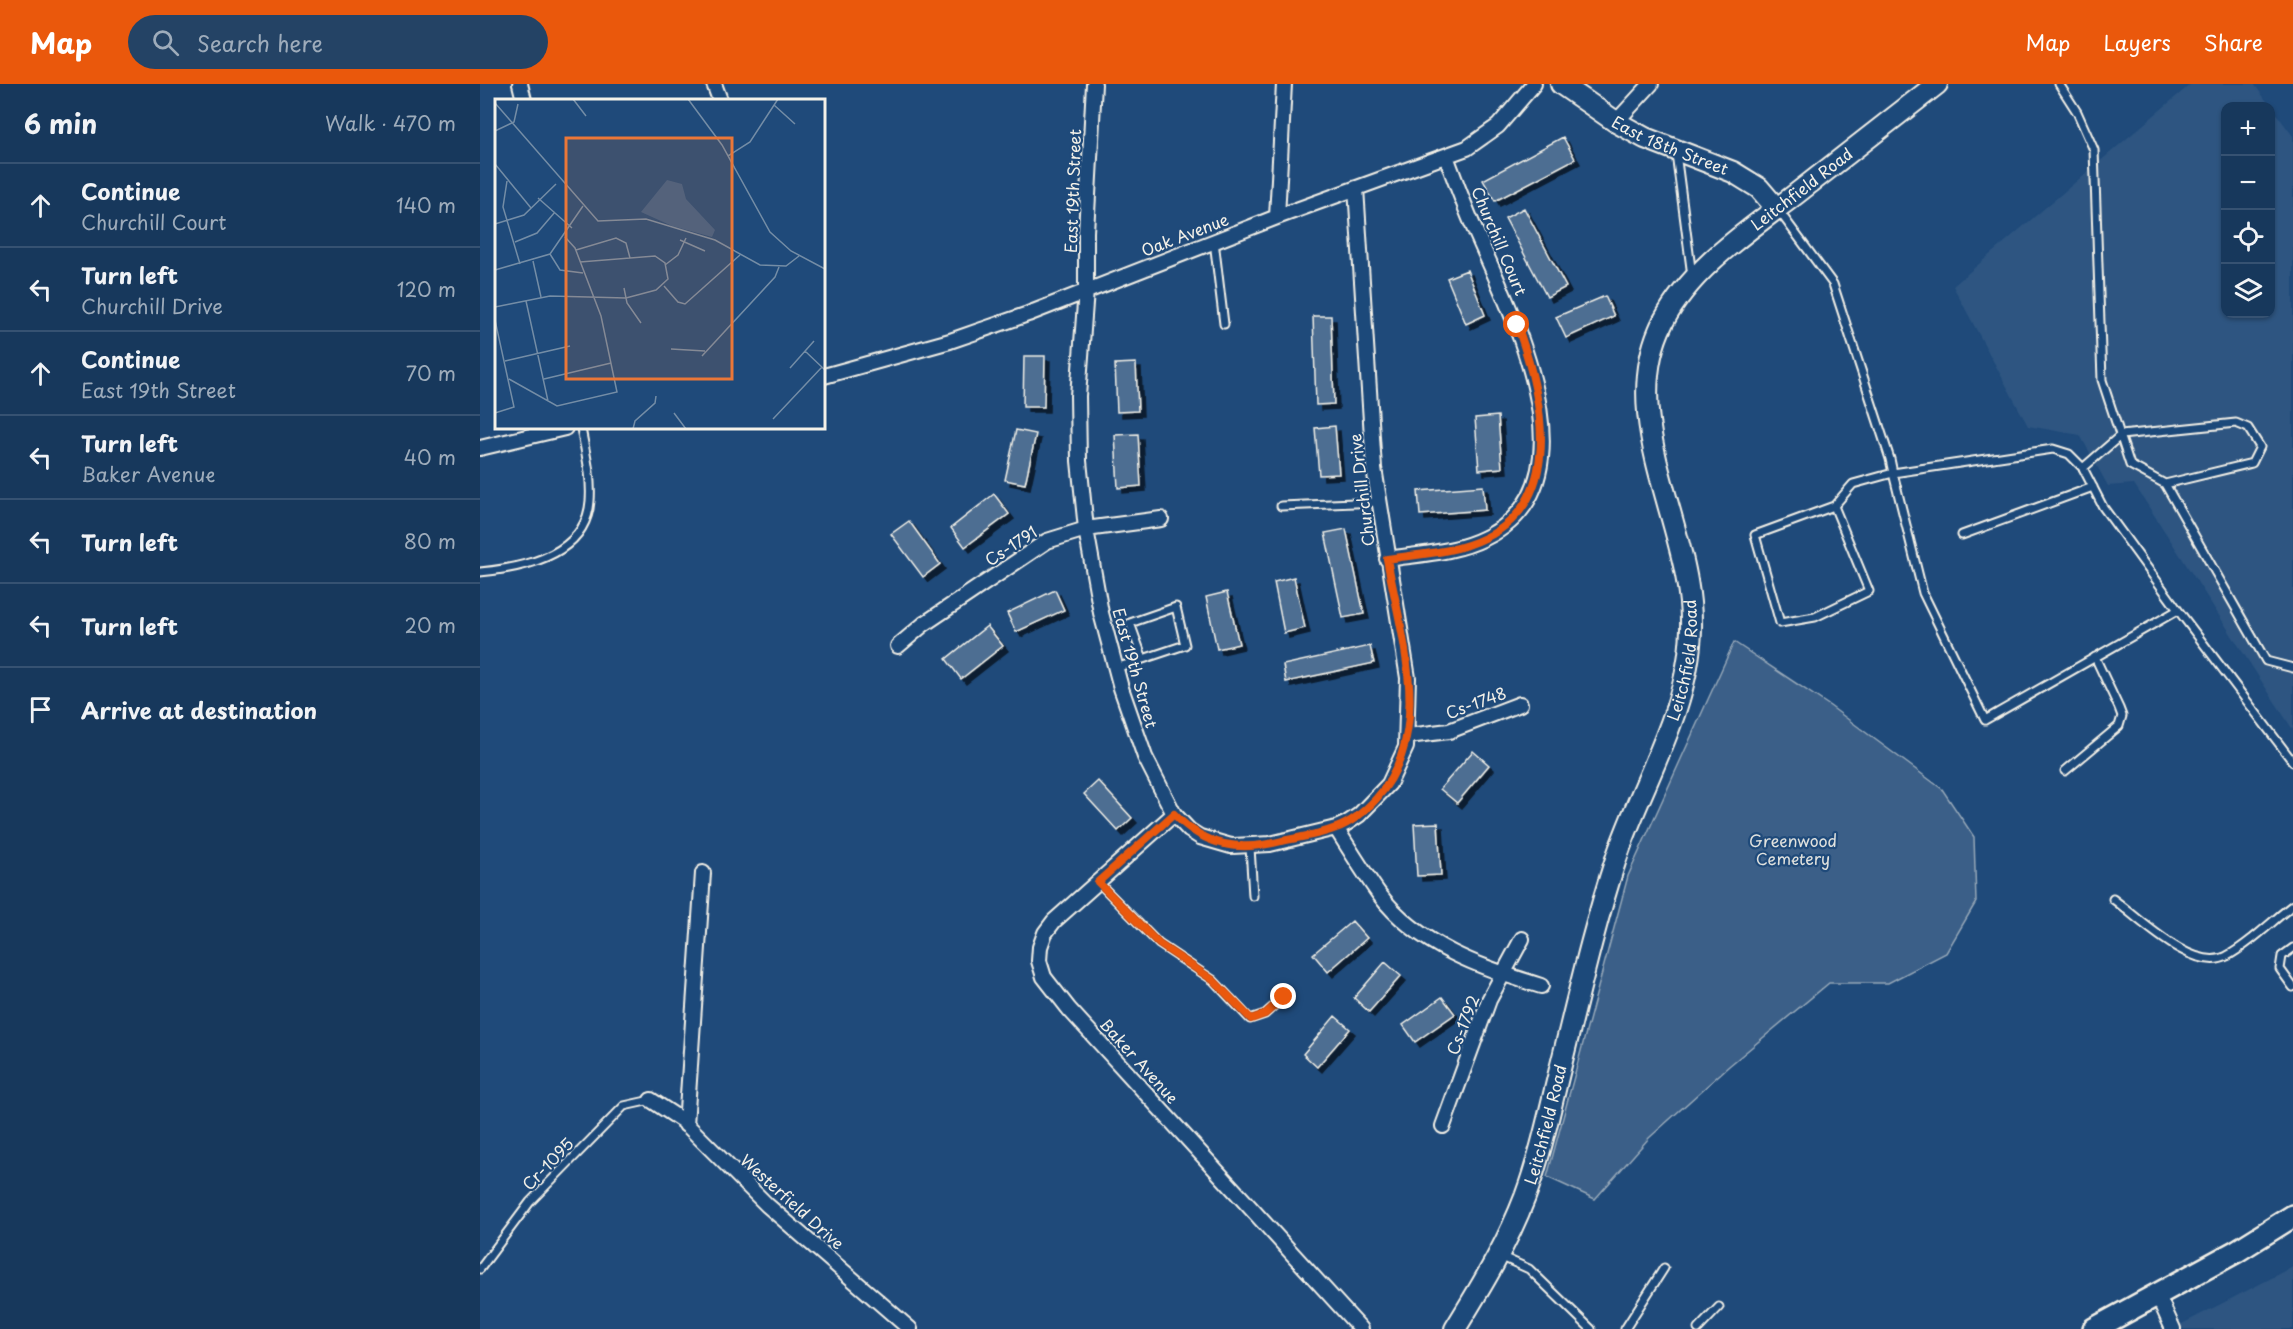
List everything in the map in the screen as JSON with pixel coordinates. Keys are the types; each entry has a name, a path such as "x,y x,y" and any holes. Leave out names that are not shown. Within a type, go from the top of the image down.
{"main road":[{"path":"2094,1329 2158,1296 2293,1216"}],"street":[{"path":"520,84 524,99"},
{"path":"714,84 720,99"},
{"name":"East 19th Street","path":"1094,84 1086,232 1086,290 1078,396 1079,461 1086,529 1101,613 1116,668 1145,757 1174,814 1189,830 1200,837 1232,846 1251,847 1336,828"},
{"path":"1277,217 1284,84"},
{"name":"Oak Avenue","path":"825,376 950,341 1277,217 1467,148 1498,126 1534,84"},
{"name":"East 18th Street","path":"1561,84 1616,122 1676,151 1733,172 1759,188 1777,209"},
{"path":"1616,122 1652,84"},
{"name":"Leitchfield Road","path":"1455,1329 1498,1255 1525,1197 1543,1141 1581,984 1617,857 1684,684 1691,627 1689,596 1652,439 1648,407 1648,376 1653,346 1664,320 1693,280 1726,248 1937,84"},
{"name":"Churchill Court","path":"1387,559 1458,549 1499,530 1512,519 1531,490 1540,453 1539,399 1530,362 1446,156"},
{"name":"Churchill Drive","path":"1336,828 1359,815 1389,784 1402,760 1408,736 1408,678 1374,468 1356,188"},
{"path":"480,448 561,429"},
{"name":"Cs-1791","path":"898,646 924,624 1047,541 1086,529 1161,519"},
{"name":"Cs-1748","path":"1408,736 1449,731 1471,725 1520,704"},
{"name":"Baker Avenue","path":"1174,814 1054,921 1045,933 1040,947 1039,961 1044,977 1069,1009 1361,1329"},
{"path":"1336,828 1380,896 1409,925 1459,957 1541,986"},
{"path":"686,1125 703,873"},
{"name":"Cs-1792","path":"1443,1126 1489,1000 1522,939"},
{"name":"Westerfield Drive","path":"651,1100 686,1125 767,1205 910,1329"},
{"path":"2158,1296 2173,1329"}],"lane":[{"path":"2060,84 2077,112 2094,150 2102,380 2130,465 2165,484 2266,661 2293,668"},
{"path":"1676,151 1693,280"},
{"path":"1777,209 1833,284 1893,473 1923,593 1985,720 2178,609"},
{"path":"1214,241 1224,324"},
{"path":"2083,468 2121,435 2236,423 2248,428 2260,447 2252,463 2165,484"},
{"path":"480,572 523,566 547,558 578,534 590,503 589,471 581,429"},
{"path":"1834,506 1869,591 1815,617 1780,623 1755,535 1834,506 1853,484 1893,473 2053,449 2069,454 2083,468 2103,507 2293,762"},
{"path":"1962,535 2093,487"},
{"path":"1281,506 1379,502"},
{"path":"1116,668 1143,659 1185,645 1176,607 1130,623 1143,659"},
{"path":"2065,771 2120,726 2122,716 2095,657"},
{"path":"1251,847 1253,896"},
{"path":"1098,882 1159,944 1213,980 1251,1019 1265,1014 1284,997"},
{"path":"2113,899 2190,956 2210,961 2228,956 2293,905"},
{"path":"2293,948 2283,956 2280,969 2293,987"},
{"name":"Cr-1095","path":"480,1269 530,1202 624,1106 651,1100"},
{"path":"1498,1255 1530,1269 1591,1329"},
{"path":"1625,1329 1664,1268"},
{"path":"1698,1329 1719,1307"}],"shaded area":[{"path":"2191,84 2254,84 2268,102 2221,102 2221,318 2275,318 2275,112 2293,136 2293,730 2134,484 2108,486 2080,435 2028,426 1953,286"},
{"path":"2293,1267 2293,1329 2172,1329"}],"green space":[{"name":"Greenwood Cemetery","path":"1734,642 1830,706 1942,789 1974,837 1976,902 1946,953 1888,983 1829,983 1729,1066 1649,1138 1595,1199 1547,1177 1628,876"}],"building":[{"path":"1563,137 1575,159 1495,201 1483,180"},
{"path":"1524,208 1566,287 1547,297 1505,218"},
{"path":"1467,270 1485,315 1466,324 1447,278"},
{"path":"1605,296 1614,316 1566,338 1556,317"},
{"path":"1313,316 1331,316 1334,404 1316,405"},
{"path":"1024,356 1045,356 1044,407 1023,407"},
{"path":"1136,363 1138,411 1117,412 1115,364"},
{"path":"1498,416 1502,468 1479,470 1475,418"},
{"path":"1335,426 1339,474 1319,475 1315,428"},
{"path":"1016,430 1036,434 1025,484 1005,480"},
{"path":"1138,434 1141,486 1118,488 1115,435"},
{"path":"1483,486 1485,510 1420,515 1418,491"},
{"path":"994,494 1009,514 965,547 951,528"},
{"path":"909,521 940,564 923,577 891,534"},
{"path":"1346,529 1364,614 1343,618 1325,533"},
{"path":"1294,577 1305,628 1284,633 1274,582"},
{"path":"1055,590 1064,610 1016,632 1007,613"},
{"path":"1227,592 1239,644 1217,649 1206,597"},
{"path":"987,626 1003,646 961,679 946,659"},
{"path":"1370,646 1374,663 1286,682 1283,665"},
{"path":"1473,751 1489,765 1457,803 1440,789"},
{"path":"1098,781 1132,818 1118,831 1084,794"},
{"path":"1438,823 1441,875 1417,876 1414,824"},
{"path":"1352,921 1367,938 1328,972 1313,954"},
{"path":"1385,962 1401,976 1369,1012 1354,998"},
{"path":"1442,997 1455,1014 1415,1042 1403,1025"},
{"path":"1335,1016 1350,1029 1317,1067 1303,1054"}],"route":[{"path":"1284,997 1265,1014 1251,1019 1213,980 1159,944 1098,882 1174,814 1189,830 1200,837 1232,846 1251,847 1336,828 1347,823 1359,815 1389,784 1406,747 1409,697 1406,661 1387,559 1458,549 1499,530 1523,506 1537,474 1540,426 1536,383 1517,325"}]}
